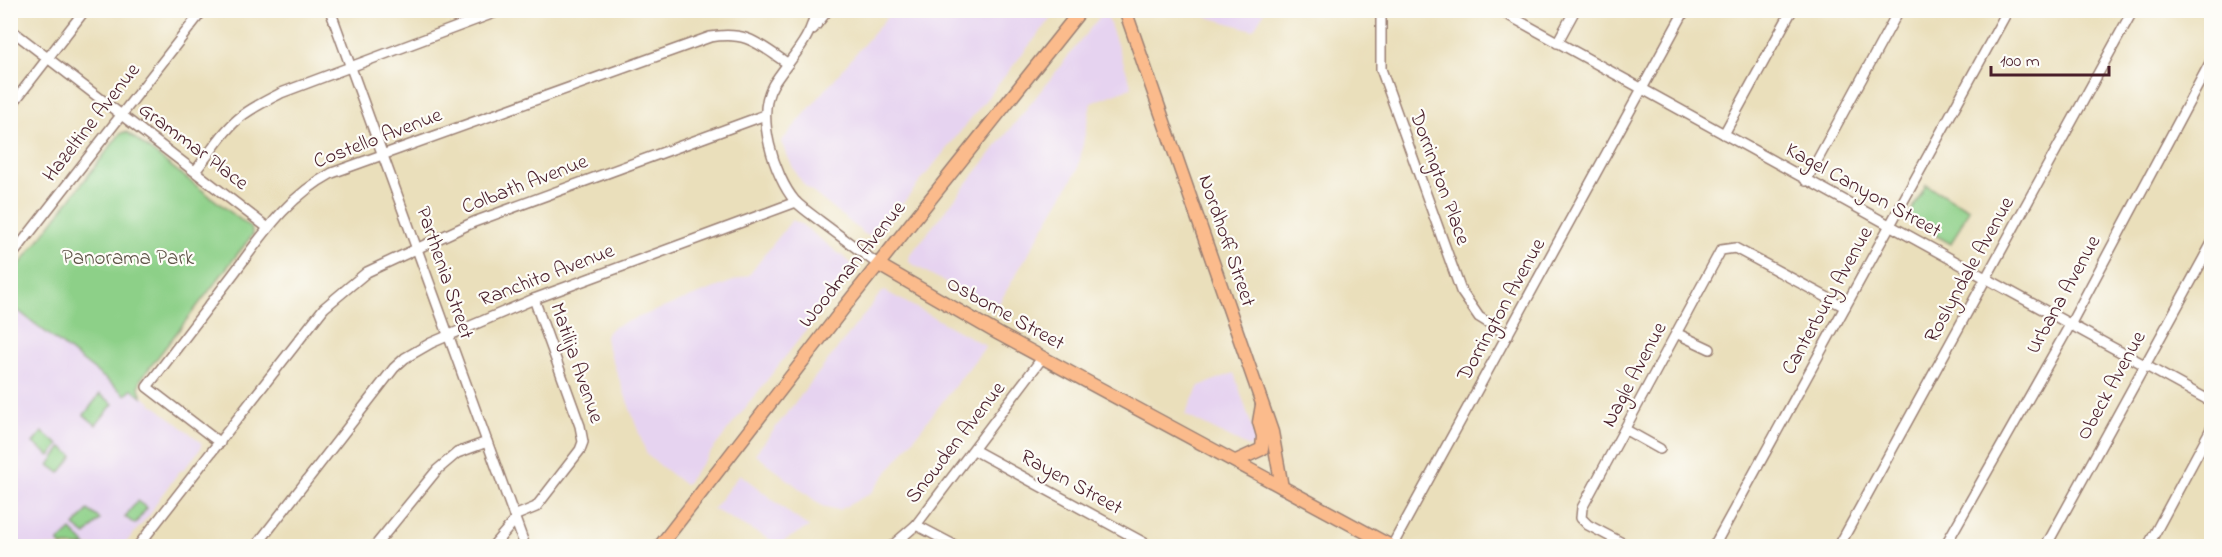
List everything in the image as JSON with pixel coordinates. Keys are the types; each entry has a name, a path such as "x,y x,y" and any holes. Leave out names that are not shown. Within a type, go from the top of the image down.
{"main road":[{"name":"Woodman Avenue","path":"660,546 1081,10"},
{"name":"Nordhoff Street","path":"1125,10 1262,404 1275,444 1282,487"},
{"name":"Osborne Street","path":"879,265 925,293 1391,546"},
{"path":"1236,461 1262,449 1263,436 1259,422 1262,404"}],"street":[{"path":"10,107 85,10"},
{"name":"Hazeltine Avenue","path":"10,258 203,10"},
{"name":"Parthenia Street","path":"330,10 525,546"},
{"path":"196,171 226,132 242,116 281,93 502,10"},
{"name":"Osborne Street","path":"815,10 810,33 771,88 765,126 786,186 796,202 879,265"},
{"path":"810,33 828,10"},
{"name":"Dorrington Place","path":"1381,10 1380,69 1461,291 1479,317 1508,335"},
{"name":"Kagel Canyon Street","path":"1499,10 2211,402"},
{"path":"1557,43 1575,10"},
{"name":"Dorrington Avenue","path":"1391,546 1685,10"},
{"path":"1725,134 1792,10"},
{"path":"1806,181 1899,10"},
{"name":"Canterbury Avenue","path":"1714,546 2008,10"},
{"name":"Roslyndale Avenue","path":"1839,546 2133,10"},
{"name":"Grammar Place","path":"10,29 268,228"},
{"name":"Costello Avenue","path":"220,443 147,387 268,228 291,200 311,184 332,173 383,154 710,37 739,35 754,40 787,63"},
{"name":"Urbana Avenue","path":"1945,546 2070,325 2211,59"},
{"name":"Colbath Avenue","path":"138,546 324,308 367,272 474,222 765,115"},
{"name":"Ranchito Avenue","path":"256,546 394,368 418,349 534,299 796,202"},
{"name":"Obeck Avenue","path":"2046,546 2211,243"},
{"name":"Nagle Avenue","path":"1628,546 1588,525 1581,518 1582,508 1678,334 1721,250 1735,248 1845,307"},
{"name":"Matilija Avenue","path":"493,546 515,518 536,507 580,450 583,442 580,426 534,299"},
{"path":"1678,334 1710,349"},
{"name":"Snowden Avenue","path":"892,546 916,525 1043,357"},
{"path":"2148,546 2211,427"},
{"path":"1626,430 1660,449"},
{"path":"375,546 437,470 458,453 487,442"},
{"name":"Rayen Street","path":"974,450 1150,546"},
{"path":"916,525 956,546"}],"shaded area":[{"path":"892,11 1057,11 879,233 874,236 866,235 805,186 796,174 781,142"},
{"path":"1186,11 1265,11 1253,30"},
{"path":"1101,15 1107,16 1132,87 1091,103 1078,169 995,310 912,264 909,261 910,255"},
{"path":"792,220 801,224 851,263 854,269 685,485 647,455 605,335 613,327 749,275"},
{"path":"885,291 986,346 871,493 839,510 822,506 755,454 880,294"},
{"path":"10,305 126,394 132,388 201,442 201,448 179,472 151,513 123,546 11,546"},
{"path":"1234,373 1256,439 1255,444 1249,447 1185,415 1199,386"},
{"path":"740,474 809,527 778,544 713,509"}],"green space":[{"name":"Panorama Park","path":"124,132 251,228 253,234 140,380 139,388 142,397 132,389 126,395 11,305 11,276 120,134"},
{"path":"1926,185 1969,209 1951,244 1907,219"},
{"path":"100,394 113,404 96,425 84,415"},
{"path":"42,432 59,445 50,456 33,443"},
{"path":"62,447 73,456 60,473 49,465"},
{"path":"137,501 147,508 135,524 125,517"},
{"path":"88,510 100,519 86,535 74,526"},
{"path":"71,530 86,546 62,546 58,542"}]}
